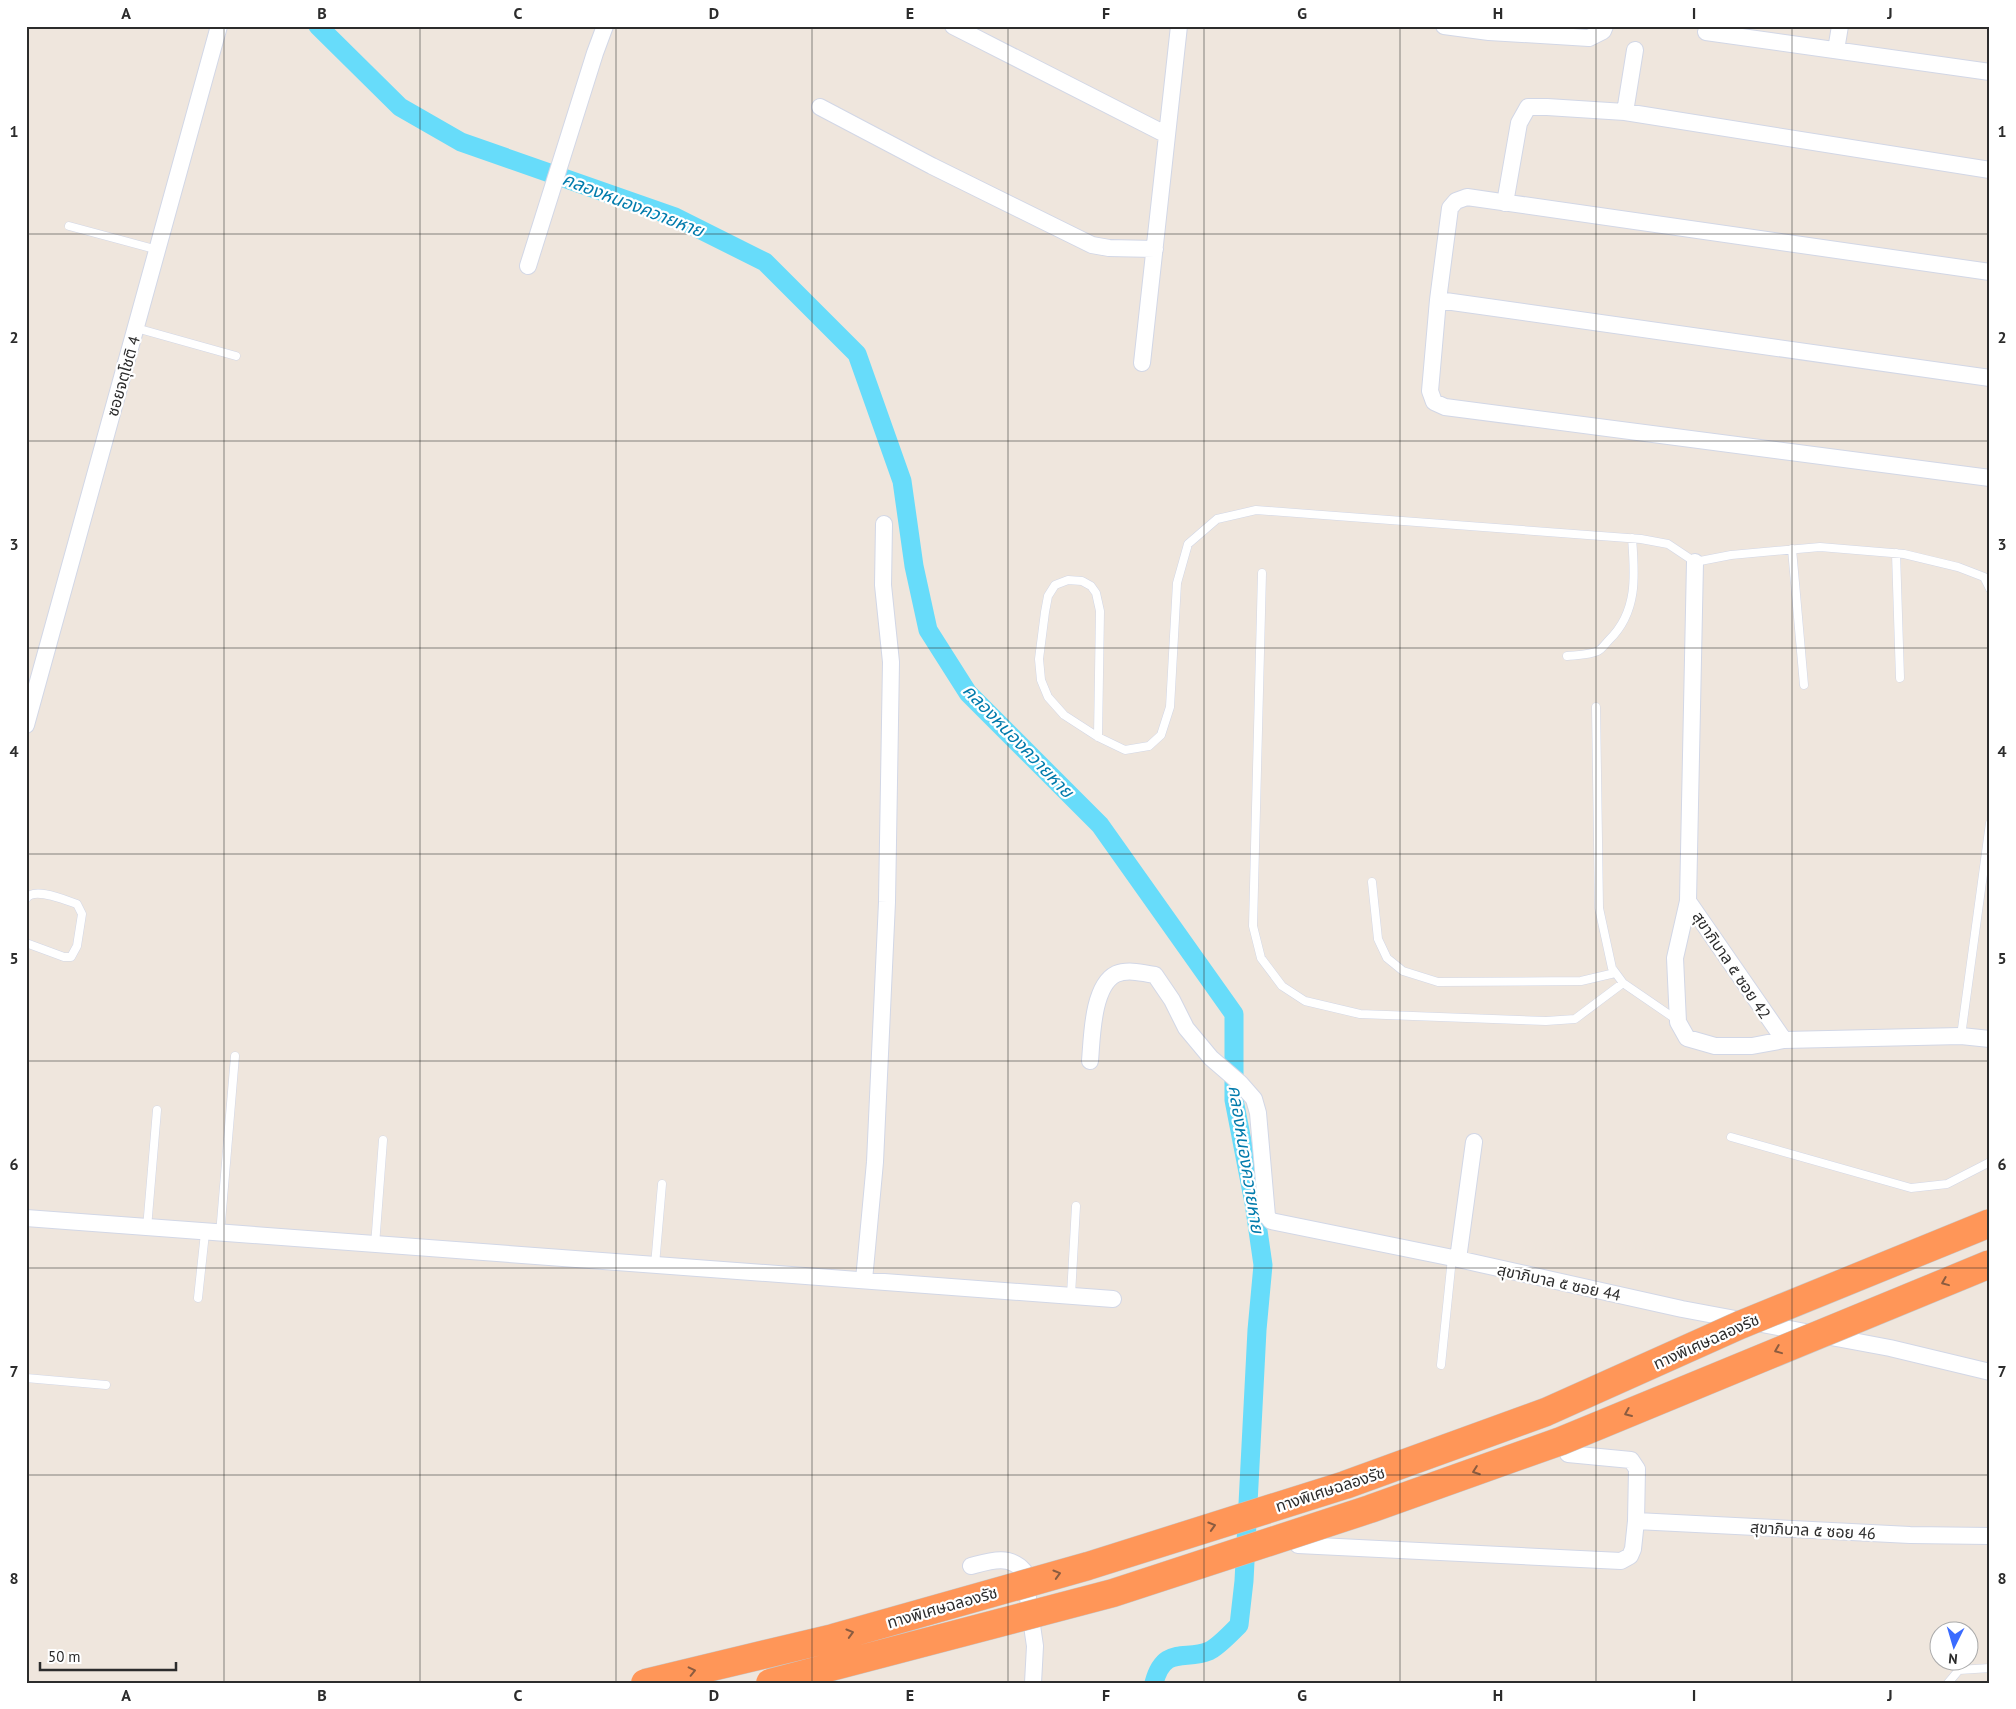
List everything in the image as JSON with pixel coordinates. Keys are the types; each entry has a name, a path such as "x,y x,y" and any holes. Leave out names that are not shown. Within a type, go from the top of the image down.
{"highway":[{"name":"ทางพิเศษฉลองรัช","path":"645,1683 843,1635 1088,1566 1345,1485 1546,1412 1740,1325 1990,1223"},
{"name":"ทางพิเศษฉลองรัช","path":"770,1683 1113,1593 1370,1510 1561,1440 1990,1264"}],"street":[{"name":"ซอยจตุโชติ 4","path":"26,725 219,26"},
{"path":"528,266 605,26"},
{"path":"952,26 1168,135"},
{"path":"1142,362 1179,26"},
{"path":"1444,26 1488,32 1589,38 1604,29"},
{"path":"1836,50 1840,26"},
{"path":"1706,32 1990,72"},
{"path":"1625,112 1635,50"},
{"path":"820,106 932,166 1092,245 1109,248 1154,249"},
{"path":"1505,203 1519,123 1528,107 1547,106 1625,112 1990,170"},
{"path":"1990,272 1467,198 1456,201 1450,208 1438,300 1430,391 1434,402 1445,407 1990,478"},
{"path":"1438,300 1990,378"},
{"path":"864,1280 875,1162 887,902 891,662 884,593 884,524"},
{"name":"สุขาภิบาล ๕ ซอย 42","path":"1694,562 1688,901 1784,1040"},
{"path":"1688,901 1675,958 1678,1022 1687,1038 1715,1046 1752,1046 1784,1040 1961,1036 1990,1039"},
{"name":"สุขาภิบาล ๕ ซอย 44","path":"1090,1062 1095,1008 1105,984 1116,974 1136,971 1154,976 1161,982 1186,1028 1211,1058 1240,1083 1254,1099 1258,1114 1267,1216 1271,1221 1682,1309 1890,1348 1990,1372"},
{"path":"1455,1259 1474,1142"},
{"path":"26,1218 1113,1298"},
{"path":"1298,1545 1621,1561 1630,1556 1633,1549 1636,1521 1637,1468 1631,1460 1568,1454"},
{"name":"สุขาภิบาล ๕ ซอย 46","path":"1636,1521 1910,1535 1990,1536"},
{"path":"971,1566 994,1560 1009,1560 1017,1564 1024,1571 1035,1646 1033,1683"}],"lane":[{"path":"69,226 158,250"},
{"path":"136,328 236,356"},
{"path":"1098,737 1100,610 1096,593 1091,586 1082,581 1068,580 1055,585 1048,596 1039,658 1041,680 1048,697 1064,715 1098,737 1125,750 1149,746 1161,735 1170,707 1177,583 1188,544 1217,519 1256,510 1632,538 1668,544 1694,562 1731,554 1820,547 1896,553 1958,567 1984,577 1990,589"},
{"path":"1567,656 1598,652 1626,618 1632,598 1635,576 1632,538"},
{"path":"1792,549 1804,685"},
{"path":"1896,553 1900,678"},
{"path":"1262,573 1253,926 1261,958 1282,986 1305,1001 1360,1014 1546,1022 1575,1019 1623,983"},
{"path":"1596,707 1600,908 1612,968 1623,983 1678,1022"},
{"path":"1961,1036 1990,824"},
{"path":"1372,882 1374,917 1378,939 1388,958 1403,971 1438,982 1581,980 1615,973"},
{"path":"26,899 28,895 33,893 56,896 77,904 82,914 77,946 71,957 64,957 26,943"},
{"path":"198,1298 212,1233 235,1056"},
{"path":"147,1228 157,1110"},
{"path":"1731,1137 1911,1188 1947,1184 1990,1162"},
{"path":"375,1244 383,1140"},
{"path":"655,1265 662,1184"},
{"path":"1071,1296 1076,1206"},
{"path":"1441,1365 1455,1259"},
{"path":"26,1378 106,1385"},
{"path":"1948,1683 1959,1670 1990,1668"}],"waterway":[{"name":"คลองหนองควายหาย","path":"318,26 400,107 461,142 675,217 765,262 857,354 902,481 914,566 928,630 968,693 1100,825 1234,1014 1234,1100 1254,1203 1263,1265 1257,1330 1244,1581 1239,1625 1213,1649 1200,1654 1176,1656 1163,1663 1154,1683"}]}
